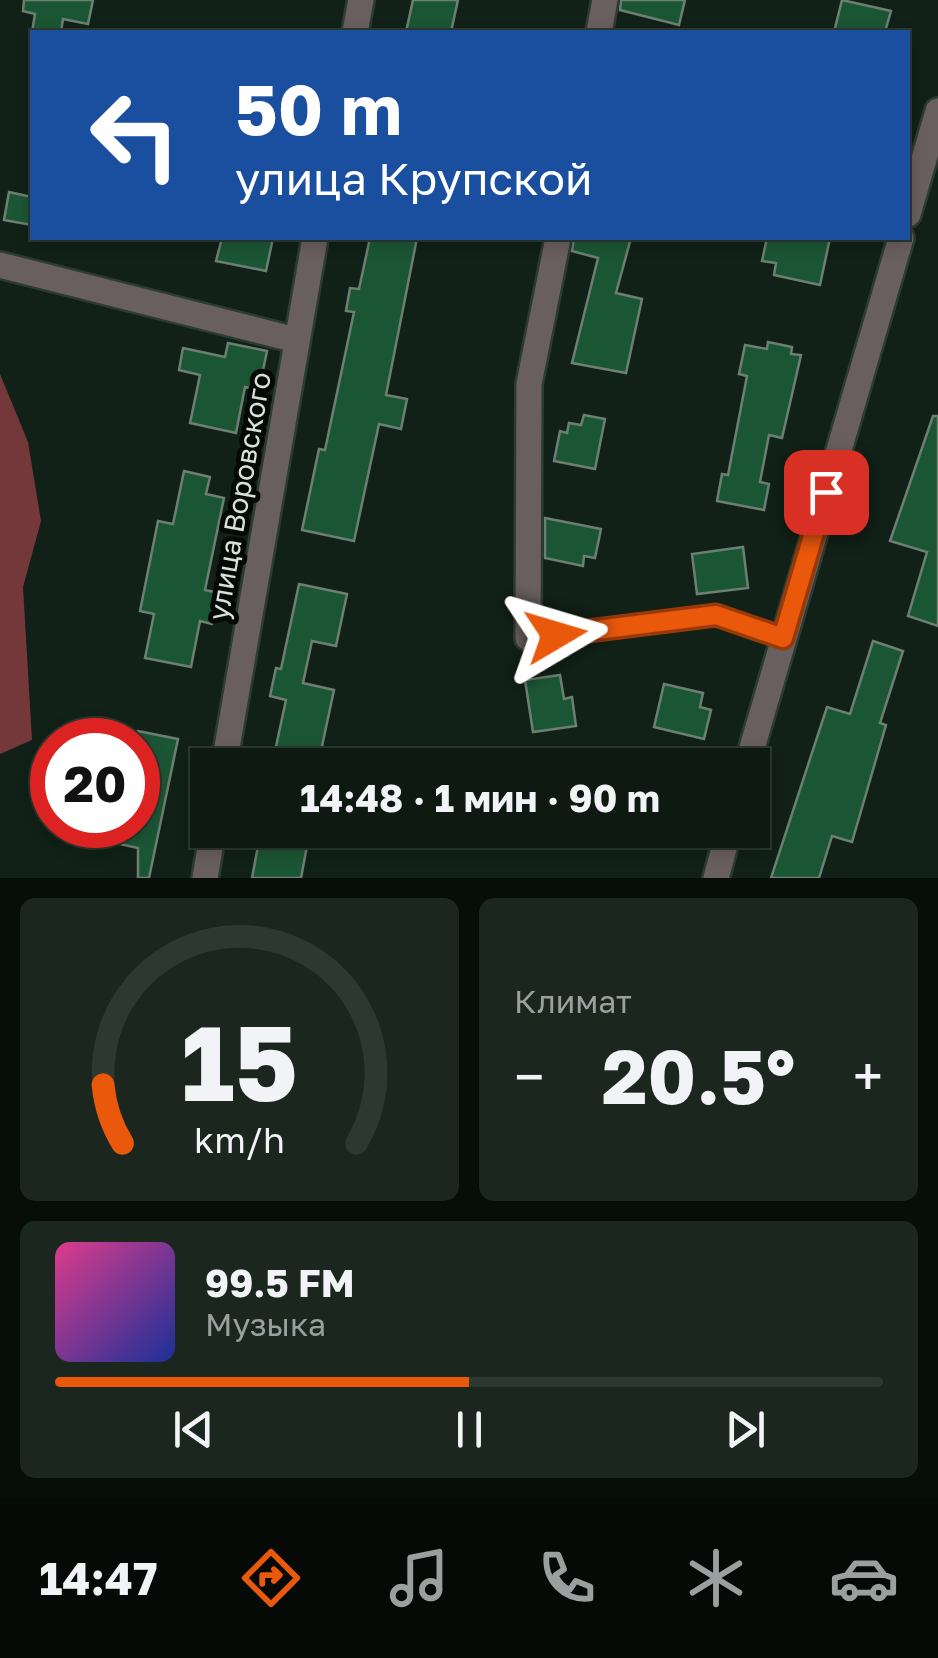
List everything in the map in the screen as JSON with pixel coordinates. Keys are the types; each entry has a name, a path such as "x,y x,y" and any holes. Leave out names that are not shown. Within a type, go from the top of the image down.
{"street":[{"path":"355,30 361,0"},
{"path":"599,30 606,0"},
{"path":"910,207 938,111"},
{"name":"улица Воровского","path":"227,748 316,240"},
{"path":"528,638 529,384 558,240"},
{"path":"752,748 900,240"},
{"path":"0,265 296,340"},
{"path":"205,878 210,848"},
{"path":"716,878 724,848"}],"lane":[{"path":"528,638 716,615 783,638"}],"shaded area":[{"path":"0,374 28,442 41,521 23,587 30,741 0,754"}],"building":[{"path":"24,0 93,0 88,24 63,19 61,30 32,30 35,14 23,11"},
{"path":"413,0 458,0 451,30 406,30"},
{"path":"621,0 685,0 679,25 620,10"},
{"path":"842,0 891,11 886,30 834,30"},
{"path":"9,192 30,197 30,225 4,220"},
{"path":"221,240 273,240 266,271 216,261"},
{"path":"370,240 417,240 386,395 407,399 401,429 379,424 354,541 302,530 319,449 325,450 354,312 346,311 350,288 359,289"},
{"path":"574,240 630,240 616,293 642,299 626,373 572,363 598,258 572,251"},
{"path":"767,240 830,240 820,285 774,275 776,263 762,261"},
{"path":"768,342 792,347 791,354 801,355 782,438 769,435 760,482 769,484 764,510 717,501 722,474 728,475 747,376 739,374 745,345 767,349"},
{"path":"228,343 267,351 259,390 245,387 236,433 190,423 200,375 179,370 183,348 225,357"},
{"path":"584,415 605,419 595,469 554,461 560,431 567,433 569,423 581,425"},
{"path":"933,416 938,416 938,626 908,616 927,552 890,541"},
{"path":"184,471 210,477 206,494 224,498 205,590 219,593 212,624 200,621 191,667 145,658 154,614 140,611 158,521 173,524"},
{"path":"545,518 601,529 595,558 584,556 583,566 545,558"},
{"path":"743,547 748,588 697,594 692,554"},
{"path":"299,584 347,594 336,646 312,641 303,683 334,690 322,748 276,748 286,700 270,696 276,668 281,669"},
{"path":"873,641 903,651 880,723 886,725 852,842 832,836 819,878 771,878 827,707 850,714"},
{"path":"560,675 564,699 572,697 576,726 533,732 525,680"},
{"path":"664,684 703,693 700,707 711,710 704,739 654,727"},
{"path":"160,735 178,739 160,825"},
{"path":"138,848 155,848 149,878 138,878"},
{"path":"258,848 307,848 301,878 252,878"}],"route":[{"path":"556,635 716,615 783,638 826,492"}]}
